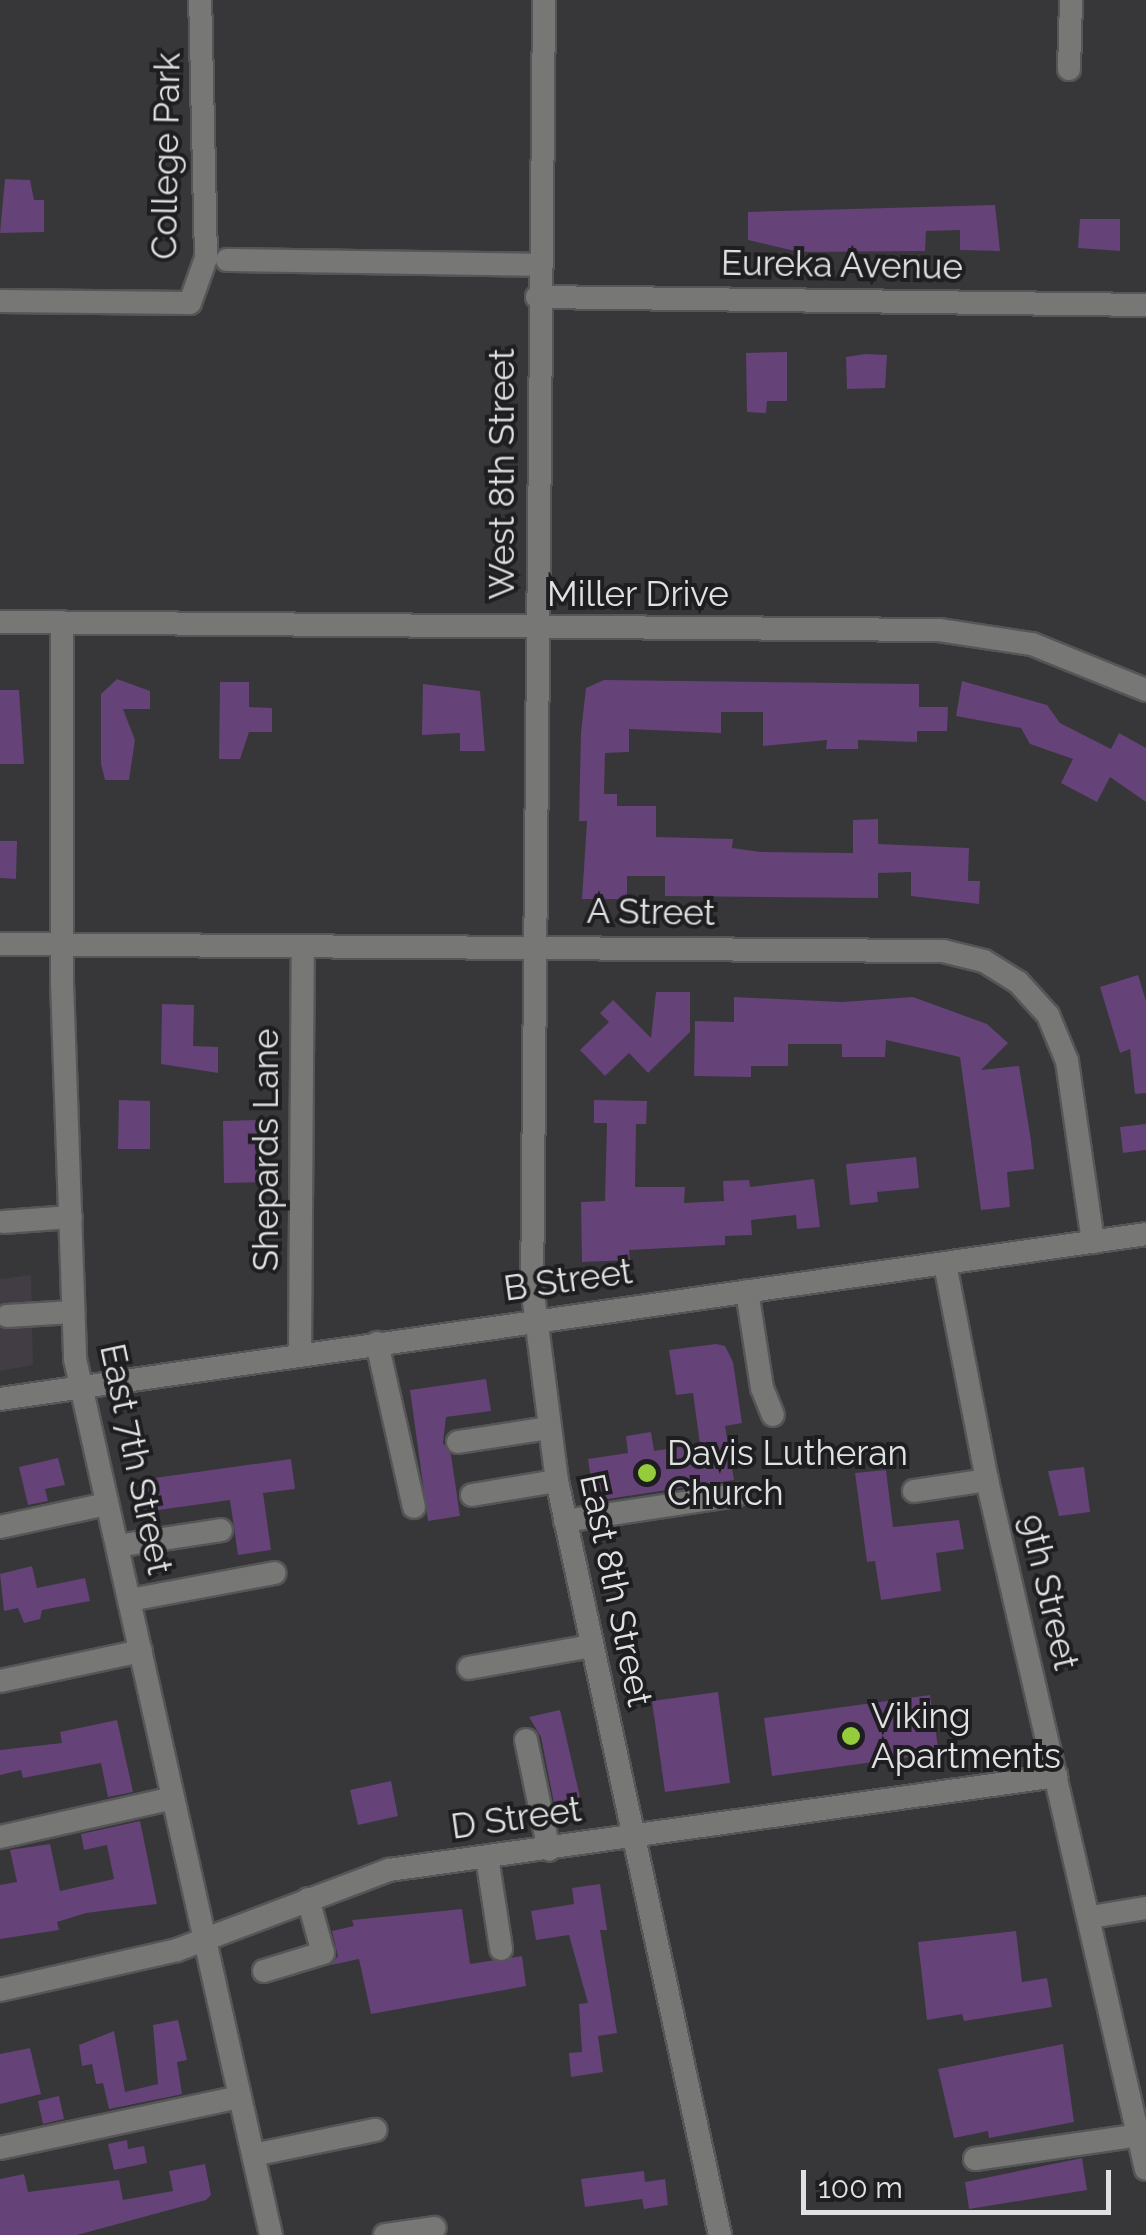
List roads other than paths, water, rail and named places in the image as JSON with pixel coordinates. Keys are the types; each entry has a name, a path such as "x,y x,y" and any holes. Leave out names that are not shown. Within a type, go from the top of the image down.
{"street":[{"name":"College Park","path":"0,302 190,303 206,258 200,0"},
{"name":"West 8th Street","path":"533,948 537,297 544,0"},
{"path":"1069,69 1071,0"},
{"path":"228,260 538,265"},
{"name":"Eureka Avenue","path":"537,297 1146,306"},
{"name":"Miller Drive","path":"0,622 939,630 1032,644 1146,690"},
{"name":"East 7th Street","path":"62,622 62,945 73,1312 79,1386 271,2235"},
{"name":"A Street","path":"0,944 943,950 984,961 1018,982 1048,1015 1067,1062 1093,1242"},
{"name":"Shepards Lane","path":"300,1353 303,947"},
{"name":"East 8th Street","path":"533,948 535,1319 548,1428 591,1646 720,2235"},
{"path":"3,1222 71,1218"},
{"name":"B Street","path":"0,1399 1146,1234"},
{"name":"9th Street","path":"944,1264 987,1480 1146,2169"},
{"path":"748,1290 762,1388 773,1415"},
{"path":"7,1316 73,1312"},
{"path":"377,1343 414,1508"},
{"path":"458,1442 548,1428"},
{"path":"914,1491 987,1480"},
{"path":"472,1495 557,1481"},
{"path":"566,1521 736,1495"},
{"path":"0,1527 106,1504"},
{"path":"117,1546 220,1530"},
{"path":"130,1600 274,1573"},
{"path":"470,1668 591,1646"},
{"path":"0,1680 141,1650"},
{"path":"526,1740 549,1850"},
{"name":"D Street","path":"0,1990 206,1940 364,1875 1056,1776"},
{"path":"0,1836 173,1798"},
{"path":"487,1858 500,1949"},
{"path":"264,1971 323,1952 308,1899"},
{"path":"1090,1916 1146,1908"},
{"path":"0,2148 240,2098"},
{"path":"253,2156 375,2130"},
{"path":"975,2159 1138,2134"},
{"path":"386,2235 435,2228"}],"place":[{"name":"Davis Lutheran Church","path":"647,1473"},
{"name":"Viking Apartments","path":"851,1736"}]}
